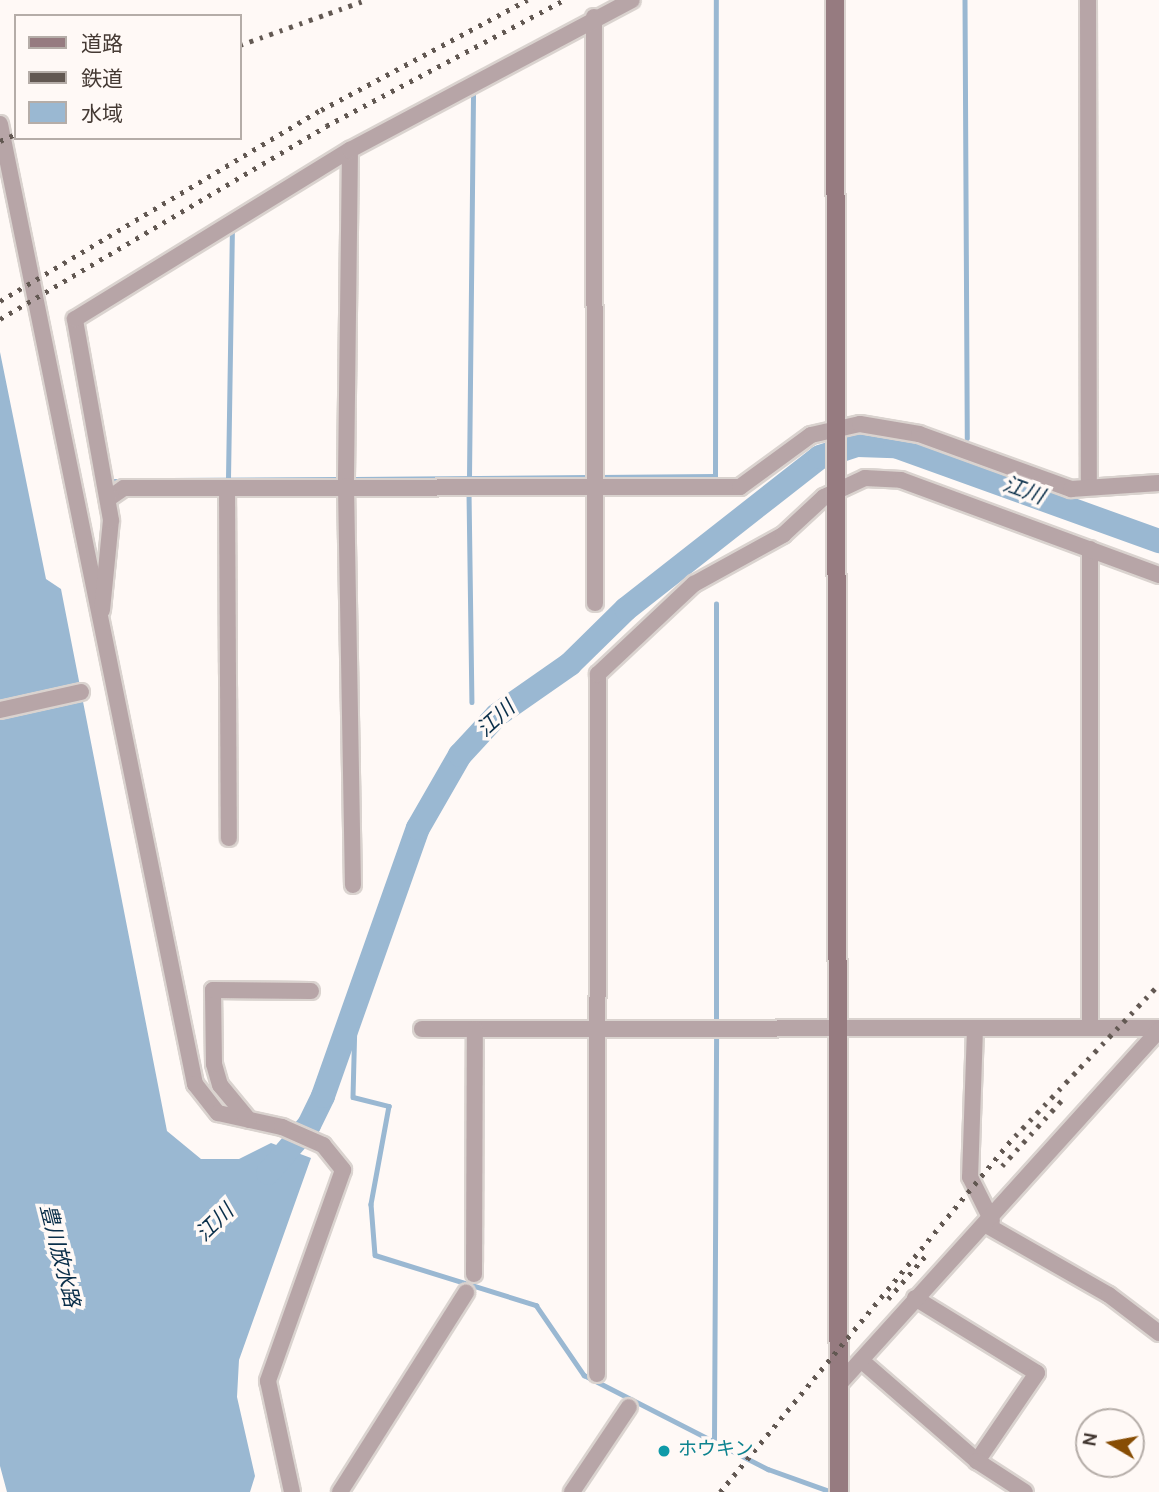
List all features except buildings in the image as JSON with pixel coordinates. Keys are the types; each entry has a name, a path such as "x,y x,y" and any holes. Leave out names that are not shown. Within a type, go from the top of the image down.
{"street":[{"path":"101,626 108,499 75,319 350,150 594,17 632,0"},
{"path":"835,0 842,1381 839,1492"},
{"path":"1088,0 1089,484"},
{"path":"594,17 592,485 595,603"},
{"path":"0,124 195,1084 218,1113 282,1127 323,1145 343,1170 342,1186 268,1381 292,1492"},
{"path":"350,150 346,486 354,885"},
{"path":"108,499 124,488 592,485 740,487 811,435 837,429 919,434 1071,489 1089,484 1159,483"},
{"path":"597,1374 600,1029 598,674 694,584 783,535 837,485 865,478 901,480 1159,575"},
{"path":"227,488 229,838"},
{"path":"1090,549 1090,1028"},
{"path":"0,710 81,692"},
{"path":"248,1120 220,1085 214,1064 213,990 312,991"},
{"path":"975,1028 970,1177 990,1223 1109,1295 1159,1333"},
{"path":"422,1029 1159,1029"},
{"path":"474,1274 475,1029"},
{"path":"842,1381 915,1298 990,1223 1159,1029"},
{"path":"340,1492 466,1293"},
{"path":"915,1298 1037,1373 977,1461"},
{"path":"862,1361 977,1461 1025,1492"},
{"path":"572,1492 629,1407"}],"water":[{"name":"豊川放水路","path":"0,352 46,579 61,589 167,1131 201,1159 239,1159 271,1143 311,1158 239,1360 237,1397 255,1476 250,1492 7,1492 0,1466"}],"waterway":[{"path":"599,477 715,476 716,0"},
{"path":"965,0 967,438"},
{"path":"469,478 473,90"},
{"path":"228,479 232,231"},
{"name":"江川","path":"268,1173 309,1125 323,1096 418,828 460,755 497,715 570,664 626,609 820,457 858,445 895,446 1159,541"},
{"path":"354,479 588,477"},
{"path":"170,480 338,479"},
{"path":"113,481 127,481"},
{"path":"469,492 472,702"},
{"path":"716,604 716,1024"},
{"path":"355,1020 353,1097 389,1106 371,1204 375,1255 536,1305 584,1375 768,1469 832,1492"},
{"path":"714,1440 716,1037"}],"railway":[{"path":"242,44 366,0"},
{"path":"0,301 321,110 527,0"},
{"path":"0,319 326,126 564,0"},
{"path":"0,141 14,135"},
{"path":"720,1492 1015,1136 1159,984"},
{"path":"1002,1166 1061,1101"},
{"path":"888,1299 927,1254"}],"place":[{"name":"ホウキン","path":"664,1451"}]}
